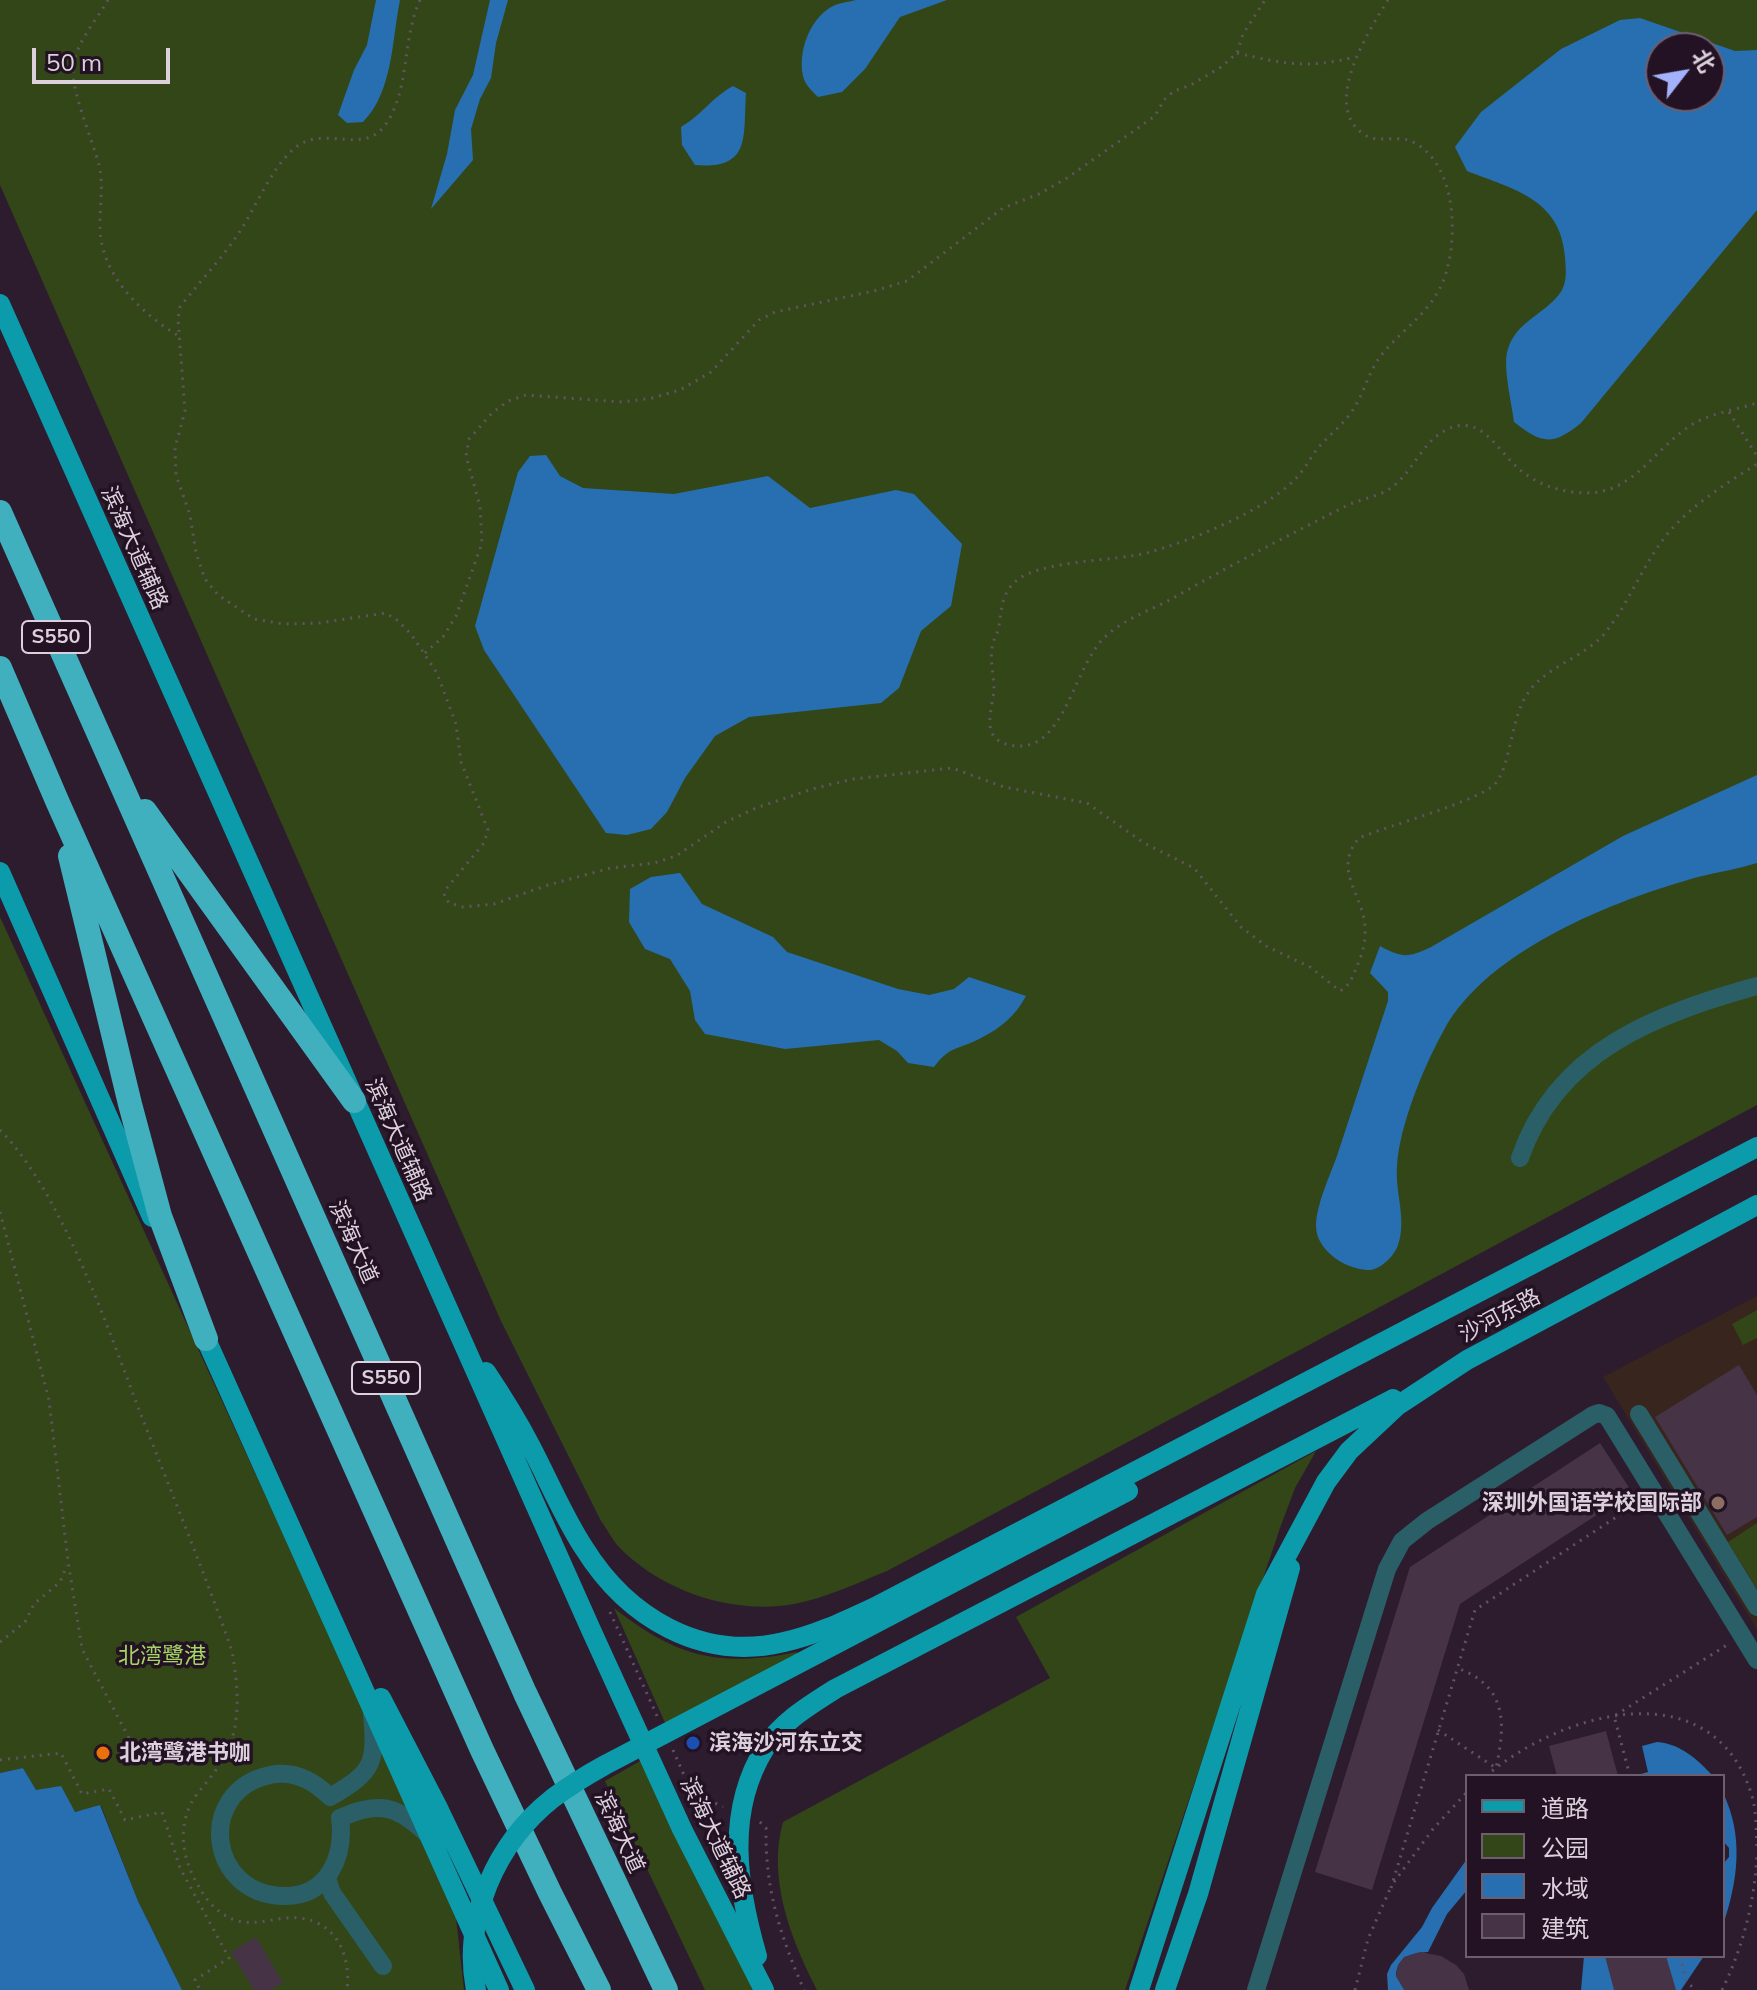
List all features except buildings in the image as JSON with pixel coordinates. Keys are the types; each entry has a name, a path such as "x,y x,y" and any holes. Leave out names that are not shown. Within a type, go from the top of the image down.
{"highway":[{"name":"滨海大道","path":"0,512 525,1693 666,1990"},
{"name":"S550","path":"0,668 482,1750 599,1990"},
{"path":"112,763 354,1101"},
{"path":"58,803 148,1174 160,1216 206,1339"}],"main road":[{"name":"滨海大道辅路","path":"0,304 451,1319 682,1829 766,1990"},
{"path":"0,872 499,1990"},
{"name":"沙河东路","path":"1403,1332 1757,1147"},
{"name":"沙河东路","path":"1306,1517 1326,1482 1370,1429 1397,1406 1467,1360 1757,1205"},
{"path":"451,1319 529,1442 582,1546 621,1596 653,1621 688,1638 754,1647 813,1634 875,1607 1403,1332"},
{"path":"476,1990 472,1971 472,1941 491,1877 525,1824 551,1800 618,1758 1128,1491 1305,1394 1403,1332"},
{"path":"766,1990 742,1904 738,1836 741,1806 751,1775 766,1746 786,1725 835,1689 1467,1360"},
{"path":"1139,1990 1266,1594 1306,1517"},
{"path":"1165,1990 1198,1894 1306,1517"},
{"path":"325,1601 411,1754 525,1990"}],"street":[{"path":"1520,1158 1528,1135 1553,1095 1596,1054 1636,1029 1665,1016 1697,1003 1757,986"},
{"path":"1256,1990 1387,1569 1402,1541 1413,1531 1599,1413 1607,1416 1757,1660"},
{"path":"1639,1414 1757,1607"},
{"path":"371,1706 375,1748 367,1771 359,1779 330,1797 310,1781 278,1773 259,1777 232,1797 220,1824 220,1845 227,1865 252,1890 271,1896 292,1896 310,1890 327,1878 338,1860 343,1839 340,1818 358,1810 385,1808 407,1815 428,1835"},
{"path":"327,1878 332,1893 383,1966"}],"path":[{"path":"108,0 76,54 72,72 100,169 101,238 119,281 146,313 179,336"},
{"path":"420,0 406,48 398,97 392,115 383,128 373,137 360,140 322,136 306,140 294,149 276,169 236,238 180,307 185,411 175,448 176,475 190,515 196,553 205,579 218,595 254,619 284,624 320,623 385,613 396,619 425,653 437,673 456,724 461,762 488,830 484,843 446,889 444,896 449,903 463,907 494,904 611,868 654,863 676,856 726,822 812,789 853,779 952,768 1004,787 1087,803 1144,843 1194,868 1241,927 1266,946 1310,967 1340,991 1348,986 1360,960 1366,933 1347,865 1349,849 1359,838 1478,795 1496,783 1513,727 1528,693 1543,678 1579,656 1604,635 1670,531 1698,505 1757,464"},
{"path":"425,653 443,637 456,616 482,543 480,506 466,456 469,439 500,407 526,395 622,402 680,390 711,372 759,320 775,312 907,281 1003,208 1039,194 1133,133 1155,116 1164,100 1174,91 1221,67 1237,53 1243,34 1265,0"},
{"path":"1388,0 1356,56 1344,104 1349,119 1360,133 1378,141 1409,140 1425,151 1441,171 1450,195 1452,231 1448,265 1439,289 1426,308 1379,358 1361,398 1348,417 1320,445 1293,482 1275,495 1206,532 1147,553 1031,573 1011,586 1002,603 999,626 991,646 994,693 990,731 996,740 1026,747 1044,738 1061,714 1094,649 1107,634 1131,618 1349,504 1387,491 1402,479 1439,434 1450,427 1466,424 1480,429 1521,470 1545,486 1576,493 1604,493 1620,487 1692,425 1709,415 1757,403"},
{"path":"1237,53 1316,66 1356,56"},
{"path":"1729,412 1757,456"},
{"path":"0,1130 28,1165 81,1267 232,1651 238,1686 231,1743 220,1766 197,1794 185,1818 183,1845 190,1870 205,1898 226,1916 249,1922 298,1918 327,1929 345,1953 349,1971 347,1990"},
{"path":"0,1212 49,1400 82,1649 129,1738"},
{"path":"1355,1990 1368,1939 1391,1888 1475,1610 1630,1508"},
{"path":"0,1642 25,1622 34,1604 60,1582 68,1561"},
{"path":"606,1601 658,1718"},
{"path":"1614,1716 1742,1635"},
{"path":"1457,1668 1471,1673 1483,1683 1502,1714 1503,1731 1496,1768"},
{"path":"1488,1774 1553,1734 1595,1719 1648,1713 1674,1716 1691,1722 1712,1736 1729,1754 1752,1797 1757,1852 1756,1883 1749,1915 1738,1953 1722,1990"},
{"path":"1614,1716 1629,1774"},
{"path":"1438,1730 1496,1768"},
{"path":"671,1747 691,1791 725,1808"},
{"path":"0,1760 61,1753 82,1794 109,1789 125,1820 162,1812 180,1868 229,1958 195,1980 200,1990"},
{"path":"1391,1888 1433,1829 1465,1794"},
{"path":"758,1819 766,1828 765,1859 773,1908 804,1990"},
{"path":"1681,1958 1687,1983 1697,1990"}],"shaded area":[{"name":"深圳外国语学校国际部","path":"1757,1296 1757,1630 1603,1377"}],"green space":[{"path":"0,0 1757,0 1757,1105 887,1571 841,1590 794,1604 746,1606 699,1596 655,1576 618,1546 601,1521 501,1321 0,185"},
{"name":"北湾鹭港","path":"0,917 455,1909 464,1990 182,1990 138,1901 101,1806 74,1812 36,1790 23,1768 0,1773"},
{"path":"1757,1310 1757,1338 1743,1345 1732,1324"},
{"path":"1316,1451 1295,1488 1280,1528 1125,1990 817,1990 798,1951 784,1908 778,1865 783,1822 1050,1678 1016,1617"},
{"path":"1757,1523 1757,1589 1728,1542"},
{"path":"614,1608 658,1638 700,1654 744,1659 797,1652 799,1658 666,1725"},
{"path":"642,1760 754,1990 705,1990 605,1781"}],"water":[{"path":"376,0 400,0 390,64 373,110 363,122 347,123 338,115 354,70 367,45"},
{"path":"490,0 508,0 496,43 491,78 480,99 471,129 473,160 431,209 447,154 455,110 473,75"},
{"path":"856,0 947,0 900,17 865,69 842,92 818,97 803,76 802,57 807,37 823,13 834,6"},
{"path":"1640,18 1680,32 1645,32 1645,112 1725,112 1725,48 1735,51 1757,50 1757,210 1581,423 1563,436 1548,439 1532,435 1514,422 1506,356 1517,333 1563,288 1566,268 1562,237 1544,209 1532,199 1467,171 1455,147 1481,112 1561,49 1620,20"},
{"path":"733,86 746,93 741,147 727,162 695,165 682,145 681,127"},
{"path":"546,455 560,476 583,488 674,494 768,476 810,508 896,490 914,494 962,544 951,606 921,631 899,688 881,703 749,717 715,736 685,778 667,812 651,829 627,835 606,833 484,650 475,626 518,472 530,456"},
{"path":"1757,775 1757,863 1665,887 1592,914 1521,952 1464,1001 1428,1061 1402,1133 1397,1177 1401,1226 1396,1250 1386,1262 1372,1270 1358,1269 1333,1257 1317,1235 1318,1209 1388,1001 1388,992 1370,973 1380,946 1405,955 1423,951 1623,836"},
{"path":"680,873 702,904 773,937 787,952 898,989 929,995 954,989 969,977 1026,996 1013,1015 1001,1025 981,1038 950,1051 934,1067 908,1063 897,1051 879,1040 785,1049 705,1034 695,1020 690,991 670,959 645,949 629,922 630,889 651,877"},
{"path":"1657,1742 1674,1746 1688,1753 1711,1774 1641,1774 1648,1772 1642,1746"},
{"path":"23,1768 36,1790 61,1786 75,1812 100,1805 138,1901 182,1990 0,1990 0,1773"},
{"path":"1725,1798 1734,1826 1736,1859 1725,1918 1725,1862 1729,1857 1729,1848 1725,1843"},
{"path":"1465,1862 1465,1892 1447,1914 1428,1952 1411,1955 1399,1964 1396,1976 1405,1990 1388,1990 1387,1974 1391,1965 1422,1927"},
{"path":"1584,1958 1703,1958 1681,1990 1581,1990"}],"place":[{"name":"深圳外国语学校国际部","path":"1718,1503"},
{"name":"滨海沙河东立交","path":"693,1743"},
{"name":"北湾鹭港书咖","path":"103,1753"}]}
